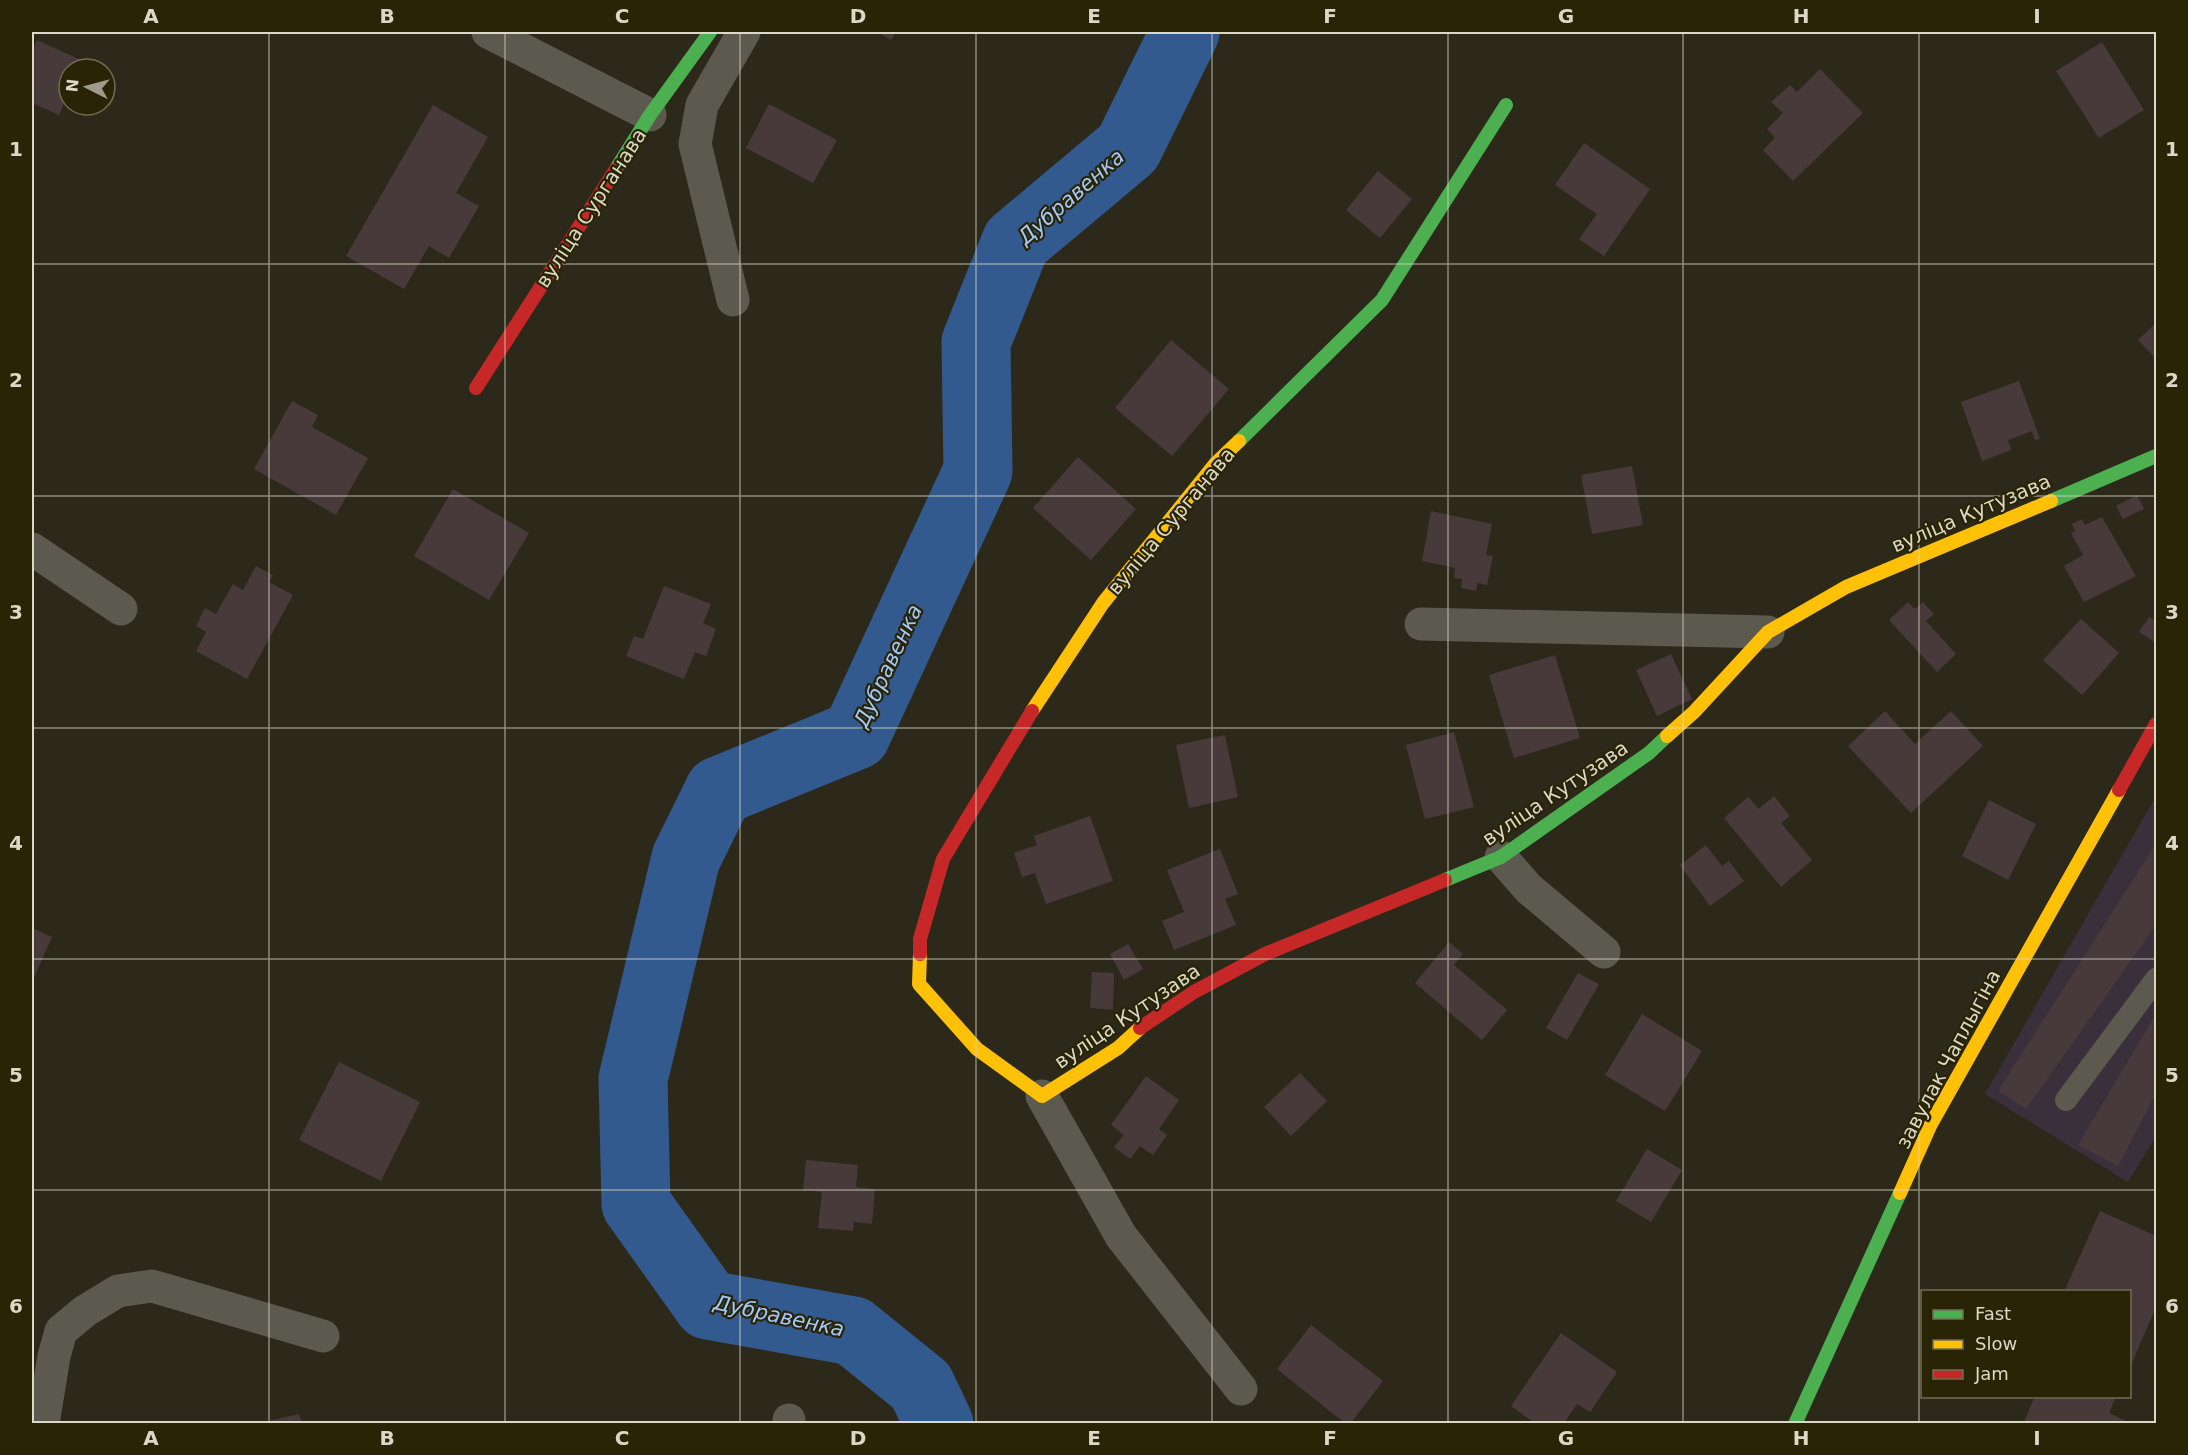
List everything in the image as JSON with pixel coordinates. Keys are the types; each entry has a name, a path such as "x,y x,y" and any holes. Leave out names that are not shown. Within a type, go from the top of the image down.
{"street":[{"path":"488,32 650,115"},
{"name":"вуліца Сурганава","path":"476,388 650,115 711,32"},
{"path":"733,300 695,144 702,105 744,32"},
{"name":"вуліца Сурганава","path":"1042,1096 976,1049 919,984 920,939 943,859 1016,735 1102,603 1216,463 1382,300 1506,105"},
{"name":"вуліца Кутузава","path":"1042,1096 1118,1048 1140,1028 1194,992 1266,954 1501,857 1649,753 1694,712 1768,632 1846,587 2157,456"},
{"path":"32,549 121,609"},
{"path":"1421,624 1768,632"},
{"name":"завулак Чаплыгіна","path":"1795,1424 1931,1124 2157,724"},
{"path":"1501,857 1528,889 1604,952"},
{"path":"1042,1096 1121,1236 1241,1389"},
{"path":"43,1424 54,1356 61,1331 85,1311 118,1291 152,1287 323,1336"}],"lane":[{"path":"2066,1100 2157,979"}],"shaded area":[{"path":"2156,796 2156,1136 2128,1182 1985,1094"}],"building":[{"path":"877,32 896,32 891,40"},
{"path":"37,40 74,57 57,57 57,114 32,103 32,52"},
{"path":"2102,42 2144,110 2099,138 2056,71"},
{"path":"1820,69 1863,113 1793,181 1763,150 1775,138 1767,129 1783,113 1771,102 1790,85 1797,92"},
{"path":"769,104 837,140 813,183 746,148"},
{"path":"433,105 488,137 456,193 479,206 449,258 429,246 404,289 346,256"},
{"path":"1584,143 1650,189 1604,256 1579,239 1597,214 1555,185"},
{"path":"1378,171 1412,199 1380,238 1346,210"},
{"path":"2156,323 2156,359 2138,340"},
{"path":"1171,340 1229,389 1172,456 1115,408"},
{"path":"2019,381 2040,439 2035,440 2032,431 2008,440 2011,450 1982,461 1961,402"},
{"path":"292,401 318,415 312,427 368,458 336,515 254,469"},
{"path":"1078,457 1136,509 1091,560 1033,508"},
{"path":"1632,466 1643,525 1592,534 1581,475"},
{"path":"453,489 529,533 489,600 414,556"},
{"path":"2137,495 2144,509 2123,519 2116,506"},
{"path":"1431,511 1492,524 1486,555 1493,556 1487,585 1478,583 1476,591 1461,588 1462,579 1454,578 1455,568 1422,561"},
{"path":"2102,517 2136,576 2084,602 2064,566 2083,555 2071,533 2075,531 2072,524 2082,519 2085,525"},
{"path":"256,566 273,575 269,582 293,595 247,679 196,651 206,632 196,626 205,608 216,614 233,584 243,590"},
{"path":"664,586 711,604 703,623 716,629 706,656 695,652 684,679 626,656 634,636 643,639"},
{"path":"1908,602 1915,609 1923,602 1934,614 1926,621 1956,654 1937,672 1889,620"},
{"path":"2149,617 2156,621 2156,643 2139,632"},
{"path":"2081,619 2119,653 2082,695 2043,660"},
{"path":"1671,654 1692,699 1657,716 1636,670"},
{"path":"1555,655 1580,738 1514,758 1489,675"},
{"path":"1885,711 1915,744 1951,711 1983,746 1911,813 1848,746"},
{"path":"1454,732 1474,807 1425,819 1406,745"},
{"path":"1225,735 1238,797 1189,808 1176,745"},
{"path":"1774,796 1790,816 1781,823 1812,860 1781,887 1724,818 1748,797 1759,809"},
{"path":"1989,800 2036,824 2008,880 1962,856"},
{"path":"1090,816 1113,881 1046,904 1035,873 1022,877 1014,853 1037,845 1034,836"},
{"path":"2156,844 2156,925 2026,1109 1998,1091"},
{"path":"1706,845 1722,866 1729,861 1744,881 1710,906 1680,865"},
{"path":"1220,849 1238,894 1225,899 1236,925 1174,950 1162,921 1184,912 1167,870"},
{"path":"32,928 52,937 32,982"},
{"path":"1449,942 1463,954 1454,965 1507,1010 1482,1040 1415,983"},
{"path":"1128,944 1143,969 1124,980 1110,954"},
{"path":"1092,972 1114,973 1113,1010 1090,1008"},
{"path":"1578,973 1599,984 1567,1040 1546,1028"},
{"path":"1642,1014 1702,1051 1665,1111 1605,1075"},
{"path":"2156,1014 2156,1098 2154,1097 2118,1166 2078,1145"},
{"path":"339,1062 420,1102 381,1181 299,1140"},
{"path":"1300,1073 1327,1101 1291,1136 1264,1107"},
{"path":"1146,1076 1179,1100 1159,1129 1167,1135 1153,1155 1140,1146 1130,1159 1114,1147 1124,1135 1111,1125"},
{"path":"1647,1149 1682,1170 1651,1222 1616,1201"},
{"path":"806,1160 858,1165 856,1187 875,1189 872,1224 854,1222 853,1231 818,1228 822,1192 803,1190"},
{"path":"2100,1211 2156,1236 2156,1307 2131,1365 2131,1290 2065,1290"},
{"path":"1311,1325 1383,1381 1350,1424 1346,1424 1277,1369"},
{"path":"1561,1333 1617,1372 1590,1412 1577,1404 1563,1424 1536,1424 1511,1406"},
{"path":"2034,1398 2115,1398 2109,1413 2126,1421 2125,1424 2023,1424"},
{"path":"299,1414 302,1424 260,1424 260,1423"}],"waterway":[{"name":"Дубравенка","path":"939,1424 921,1386 853,1331 708,1305 636,1204 633,1079 686,858 719,791 856,735 978,471 976,342 1016,242 1128,148 1185,32"}],"traffic: fast":[{"path":"616,169 650,115 710,32"},
{"path":"1239,441 1382,300 1506,105"},
{"path":"2051,501 2156,456"},
{"path":"1445,880 1501,857 1649,753 1667,736"},
{"path":"1795,1424 1900,1193"}],"traffic: slow":[{"path":"1032,711 1103,603 1216,463 1239,441"},
{"path":"1667,736 1694,712 1768,632 1846,587 2051,501"},
{"path":"1900,1193 1931,1124 2119,790"},
{"path":"920,954 919,984 977,1049 1042,1096 1118,1048 1140,1028"}],"traffic: jam":[{"path":"476,388 616,169"},
{"path":"920,954 920,939 943,859 1032,711"},
{"path":"2119,790 2156,724"},
{"path":"1140,1028 1194,992 1265,954 1445,880"}]}
